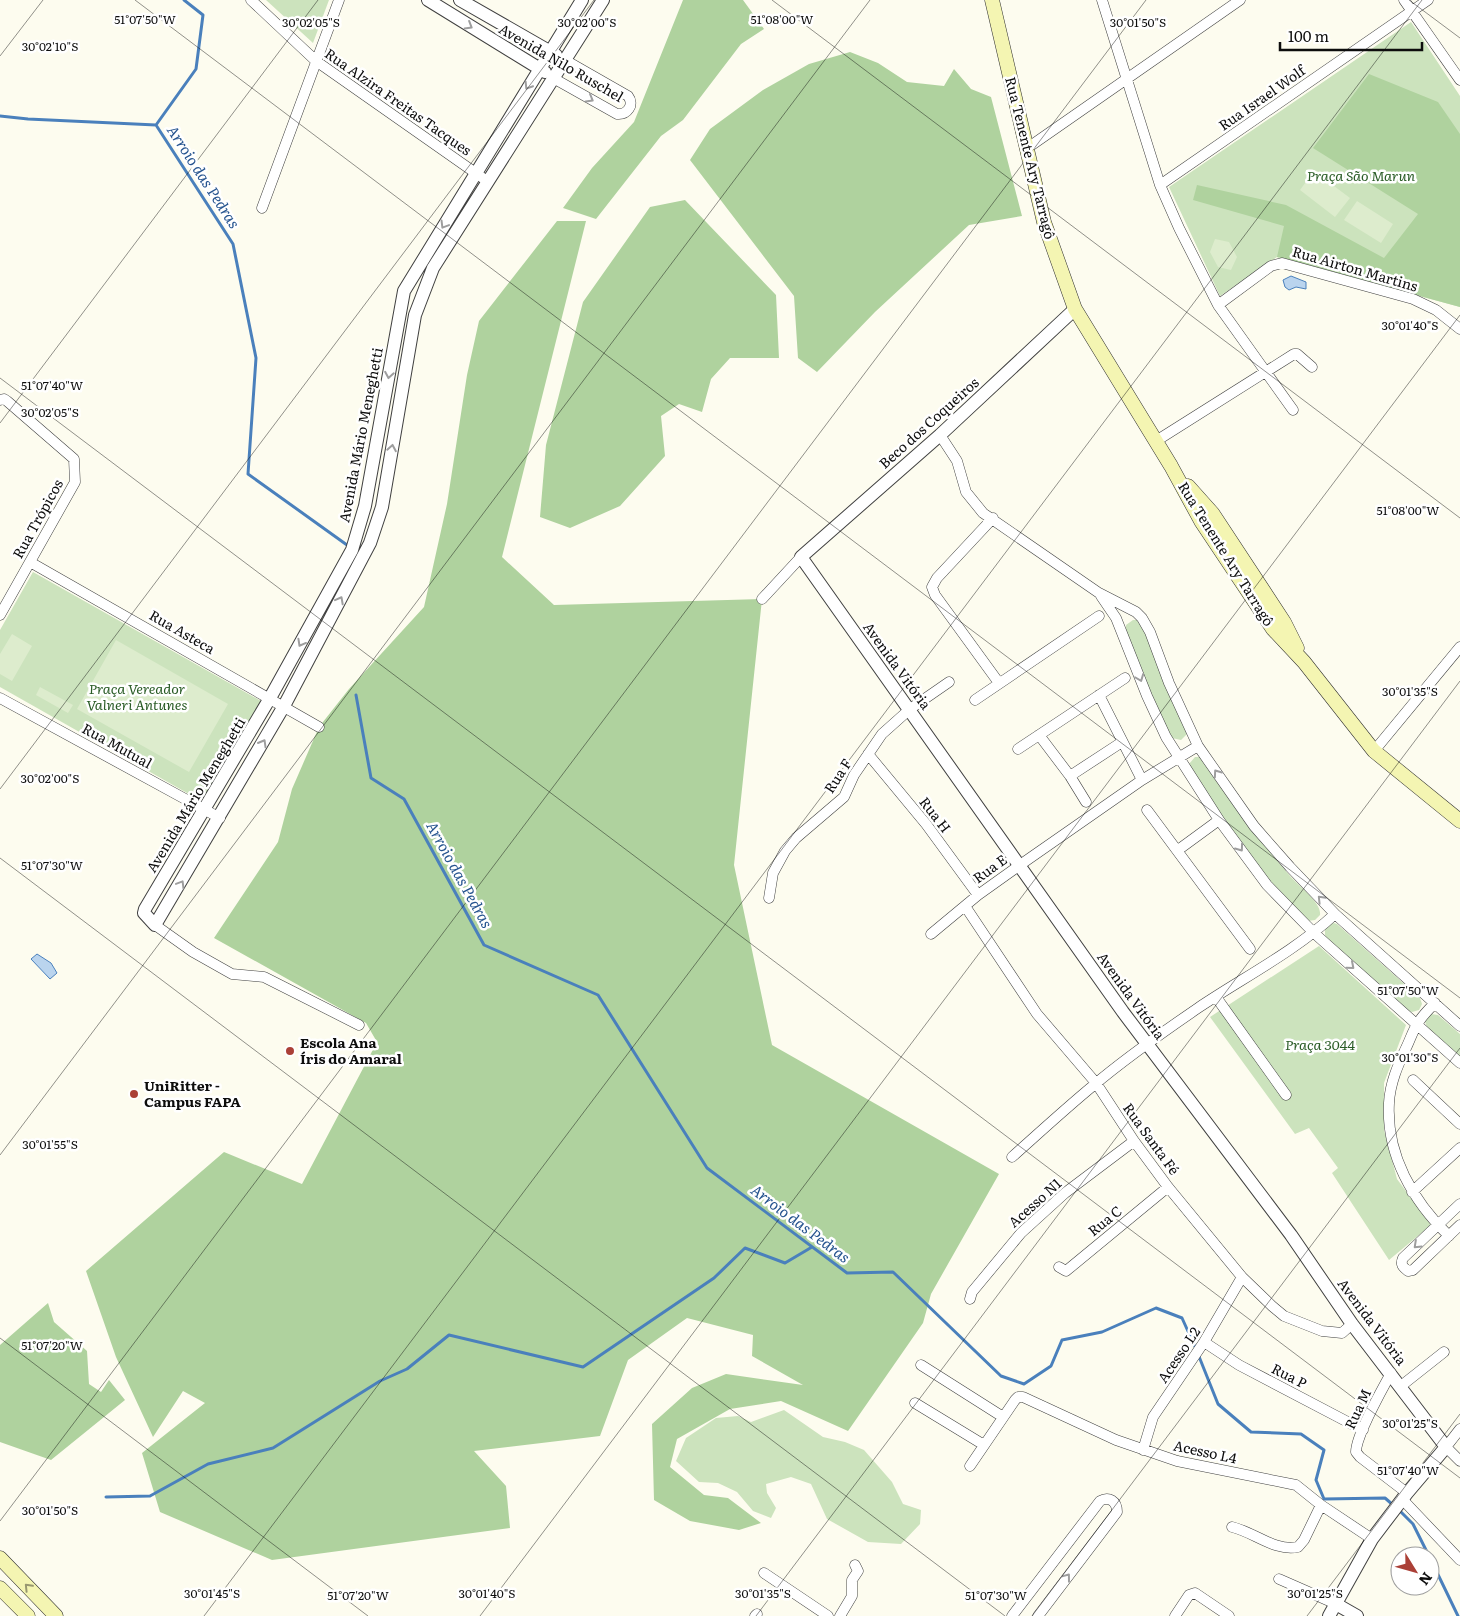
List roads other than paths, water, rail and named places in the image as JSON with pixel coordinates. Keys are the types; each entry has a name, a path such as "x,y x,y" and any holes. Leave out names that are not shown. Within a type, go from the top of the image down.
{"main road":[{"name":"Rua Tenente Ary Tarragô","path":"992,0 1044,222 1075,310 1171,466 1201,521 1273,629 1304,662 1374,751 1460,821"},
{"path":"0,1558 56,1616"},
{"path":"0,1588 24,1615"}],"street":[{"name":"Rua Alzira Freitas Tacques","path":"251,0 316,61 488,181"},
{"path":"262,208 338,0"},
{"name":"Avenida Nilo Ruschel","path":"434,2 553,78 617,114 622,115 628,111 631,104 628,96 460,0"},
{"name":"Avenida Mário Meneghetti","path":"359,1025 264,977 232,974 193,952 144,914 270,698 352,550 365,506 404,291 582,0"},
{"path":"156,925 284,706 370,543 382,507 415,315 433,268 603,0"},
{"path":"1102,0 1160,185 1179,228 1218,305 1293,410"},
{"path":"1026,149 1240,0"},
{"path":"1404,0 1460,80"},
{"name":"Rua Israel Wolf","path":"1160,185 1428,0"},
{"name":"Rua Airton Martins","path":"1218,305 1271,266 1282,263 1413,300 1436,310 1460,329"},
{"path":"404,291 421,299"},
{"name":"Beco dos Coqueiros","path":"801,557 940,435 1075,310"},
{"path":"1156,441 1296,354 1312,368"},
{"name":"Rua Trópicos","path":"0,615 75,482 74,459 4,400"},
{"path":"382,416 397,420"},
{"path":"940,435 957,461 966,492 983,513 993,518 1099,593 1139,615 1146,623 1169,683 1198,746 1254,826 1335,914 1460,1026"},
{"path":"993,518 938,578 932,588 999,683"},
{"path":"356,537 370,543"},
{"path":"762,599 801,557"},
{"name":"Avenida Vitória","path":"801,557 1123,1012 1291,1235 1352,1324 1446,1447"},
{"name":"Rua Asteca","path":"30,562 320,727"},
{"path":"1099,593 1120,627 1147,696 1166,736 1219,820 1266,885 1314,933 1460,1063"},
{"path":"1120,627 1126,616 1132,614 1139,615"},
{"path":"975,700 1099,616"},
{"path":"1374,751 1460,647"},
{"path":"1018,749 1125,678"},
{"name":"Rua F","path":"769,898 773,873 785,852 796,838 844,797 854,775 882,734 910,709 949,682"},
{"path":"1098,695 1142,780"},
{"name":"Rua Mutual","path":"0,698 220,818"},
{"path":"1039,734 1070,776 1086,802"},
{"path":"1070,776 1122,742"},
{"name":"Rua E","path":"931,934 978,895 1020,865 1142,780 1198,746"},
{"name":"Rua H","path":"868,754 926,824 978,895"},
{"path":"1147,810 1250,949"},
{"path":"1178,850 1219,820"},
{"name":"Rua Santa Fé","path":"965,906 1037,1014 1096,1083 1134,1142 1168,1187 1242,1277 1284,1316 1304,1325 1322,1331 1342,1334 1352,1324"},
{"path":"1012,1157 1096,1083 1216,996 1264,968 1314,933 1335,914"},
{"path":"1216,996 1286,1095"},
{"path":"1435,1003 1417,1024 1399,1063 1392,1083 1389,1102 1391,1135 1400,1166 1412,1192 1449,1236"},
{"path":"1413,1080 1460,1124"},
{"name":"Acesso N1","path":"970,1298 972,1292 1021,1232 1064,1193 1134,1142"},
{"path":"1412,1192 1460,1148"},
{"name":"Rua C","path":"1059,1268 1066,1271 1168,1187"},
{"path":"1460,1204 1403,1258 1402,1266 1408,1271 1413,1270 1460,1225"},
{"name":"Acesso L2","path":"1143,1450 1153,1417 1204,1342 1242,1277"},
{"name":"Rua P","path":"1204,1342 1239,1365 1363,1430"},
{"path":"1401,1386 1444,1352"},
{"path":"921,1365 1003,1418 970,1466"},
{"name":"Rua M","path":"1391,1373 1363,1430 1357,1445 1357,1454 1400,1502"},
{"name":"Acesso L4","path":"1003,1418 1018,1397 1026,1397 1116,1440 1143,1450 1177,1461 1296,1485 1321,1505 1372,1539"},
{"path":"915,1403 984,1445"},
{"path":"1329,1616 1372,1539 1460,1429"},
{"path":"1446,1447 1460,1461"},
{"path":"1012,1616 1100,1501 1112,1500 1116,1505 1117,1512 1038,1616"},
{"path":"1400,1502 1460,1560"},
{"path":"1232,1527 1242,1529 1286,1549 1298,1547 1304,1540 1321,1505"},
{"path":"840,1616 852,1596 852,1580 858,1570 855,1566"},
{"path":"764,1572 828,1616"},
{"path":"1279,1579 1336,1604 1357,1616"},
{"path":"1175,1616 1186,1599 1193,1593 1199,1594 1229,1616"}],"water":[{"path":"1291,276 1306,282 1306,289 1296,287 1289,290 1285,287 1283,280"},
{"path":"37,954 51,963 57,973 50,979 31,959"}],"waterway":[{"name":"Arroio das Pedras","path":"156,125 196,69 203,15 184,0"},
{"path":"0,116 156,125"},
{"name":"Arroio das Pedras","path":"156,125 233,244 256,358 248,474 347,545"},
{"name":"Arroio das Pedras","path":"356,695 371,778 404,799 484,945 598,995 707,1168 847,1273 893,1272 1001,1376 1024,1384 1051,1366 1062,1340 1102,1332 1156,1308 1182,1318 1196,1349"},
{"path":"106,1497 150,1496 208,1464 273,1448 380,1381 407,1369 449,1335 583,1367 714,1278 745,1248 785,1263 812,1247"},
{"name":"Arroio das Pedras","path":"1198,1354 1218,1404 1251,1432 1301,1434 1324,1450 1316,1480 1324,1499 1385,1498 1393,1505"},
{"name":"Arroio das Pedras","path":"1398,1509 1413,1524 1424,1546"},
{"name":"Arroio das Pedras","path":"1440,1579 1458,1616"}],"place":[{"name":"Escola Ana Íris do Amaral","path":"290,1051"},
{"name":"UniRitter - Campus FAPA","path":"134,1094"}],"park label":[{"name":"Praça São Marun","path":"1361,176"},
{"name":"Praça Vereador Valneri Antunes","path":"137,698"},
{"name":"Praça 3044","path":"1320,1045"}]}
